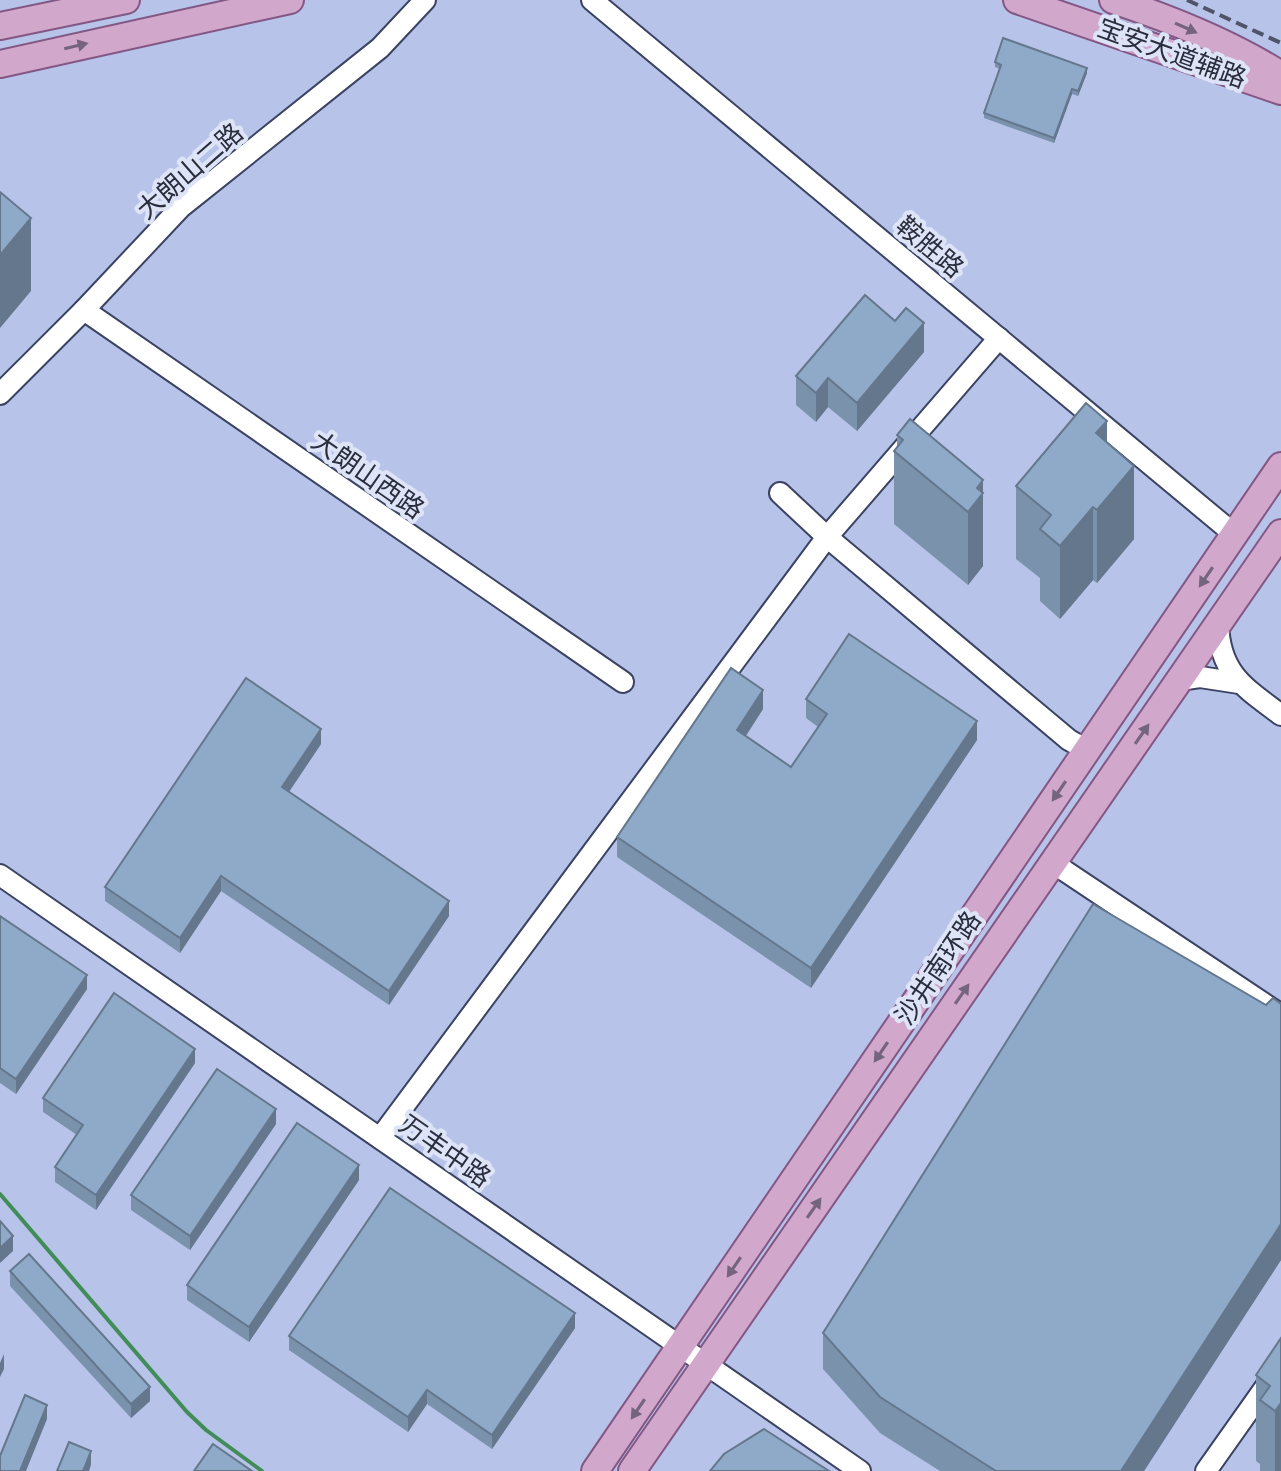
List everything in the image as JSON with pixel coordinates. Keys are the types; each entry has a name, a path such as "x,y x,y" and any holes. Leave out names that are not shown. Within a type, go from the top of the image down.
{"main road":[{"path":"0,26 126,0"},
{"path":"123,35 203,0"},
{"path":"0,64 290,0"},
{"name":"宝安大道辅路","path":"1017,0 1281,91"},
{"path":"1113,0 1207,37 1281,75"},
{"name":"沙井南环路","path":"595,1471 1281,466"},
{"name":"沙井南环路","path":"632,1471 1281,533"}],"street":[{"name":"大朗山二路","path":"0,394 181,207 380,48 425,0"},
{"name":"鞍胜路","path":"592,0 1234,534"},
{"name":"大朗山西路","path":"84,310 623,682"},
{"path":"380,1138 827,537 999,338"},
{"path":"780,493 827,537 1069,740 1087,750"},
{"path":"1218,624 1220,648 1231,672 1239,683 1281,715"},
{"path":"1179,680 1200,677 1239,683"},
{"path":"1053,863 1281,1015"},
{"name":"万丰中路","path":"0,875 860,1471"},
{"path":"1206,1471 1281,1365"}],"building":[{"path":"1003,38 1087,68 1078,91 1072,89 1054,138 984,113 1001,65 995,62"},
{"path":"0,192 31,218 0,255"},
{"path":"865,295 895,321 906,308 924,323 857,403 828,378 816,393 796,376"},
{"path":"1086,403 1107,421 1096,433 1134,466 1097,510 1093,507 1060,546 1040,529 1051,515 1016,486"},
{"path":"910,419 983,480 977,488 983,493 968,512 894,451 903,440 897,435"},
{"path":"849,634 977,721 811,968 617,837 731,668 763,690 737,730 791,767 827,714 806,699"},
{"path":"246,678 321,729 282,787 449,901 389,991 221,876 180,938 105,887"},
{"path":"1093,904 1266,1005 1273,998 1281,1004 1281,1224 1121,1471 996,1471 880,1397 823,1333"},
{"path":"0,916 87,975 16,1079 0,1068"},
{"path":"114,993 195,1049 96,1195 55,1167 83,1125 43,1098"},
{"path":"217,1069 276,1109 190,1236 131,1195"},
{"path":"297,1123 359,1165 249,1327 187,1285"},
{"path":"390,1188 575,1313 492,1435 427,1390 408,1417 289,1336"},
{"path":"0,1221 13,1236 0,1248"},
{"path":"29,1254 150,1387 131,1404 10,1271"},
{"path":"1281,1338 1281,1403 1275,1411 1260,1400 1270,1386 1256,1375"},
{"path":"25,1395 47,1405 20,1471 0,1471 0,1456"},
{"path":"764,1429 829,1471 710,1471 724,1454"},
{"path":"69,1442 91,1451 83,1471 57,1471"},
{"path":"213,1444 252,1471 194,1471"}],"waterway":[{"path":"0,1194 187,1412 262,1471"}],"railway":[{"path":"1187,0 1281,43"}]}
